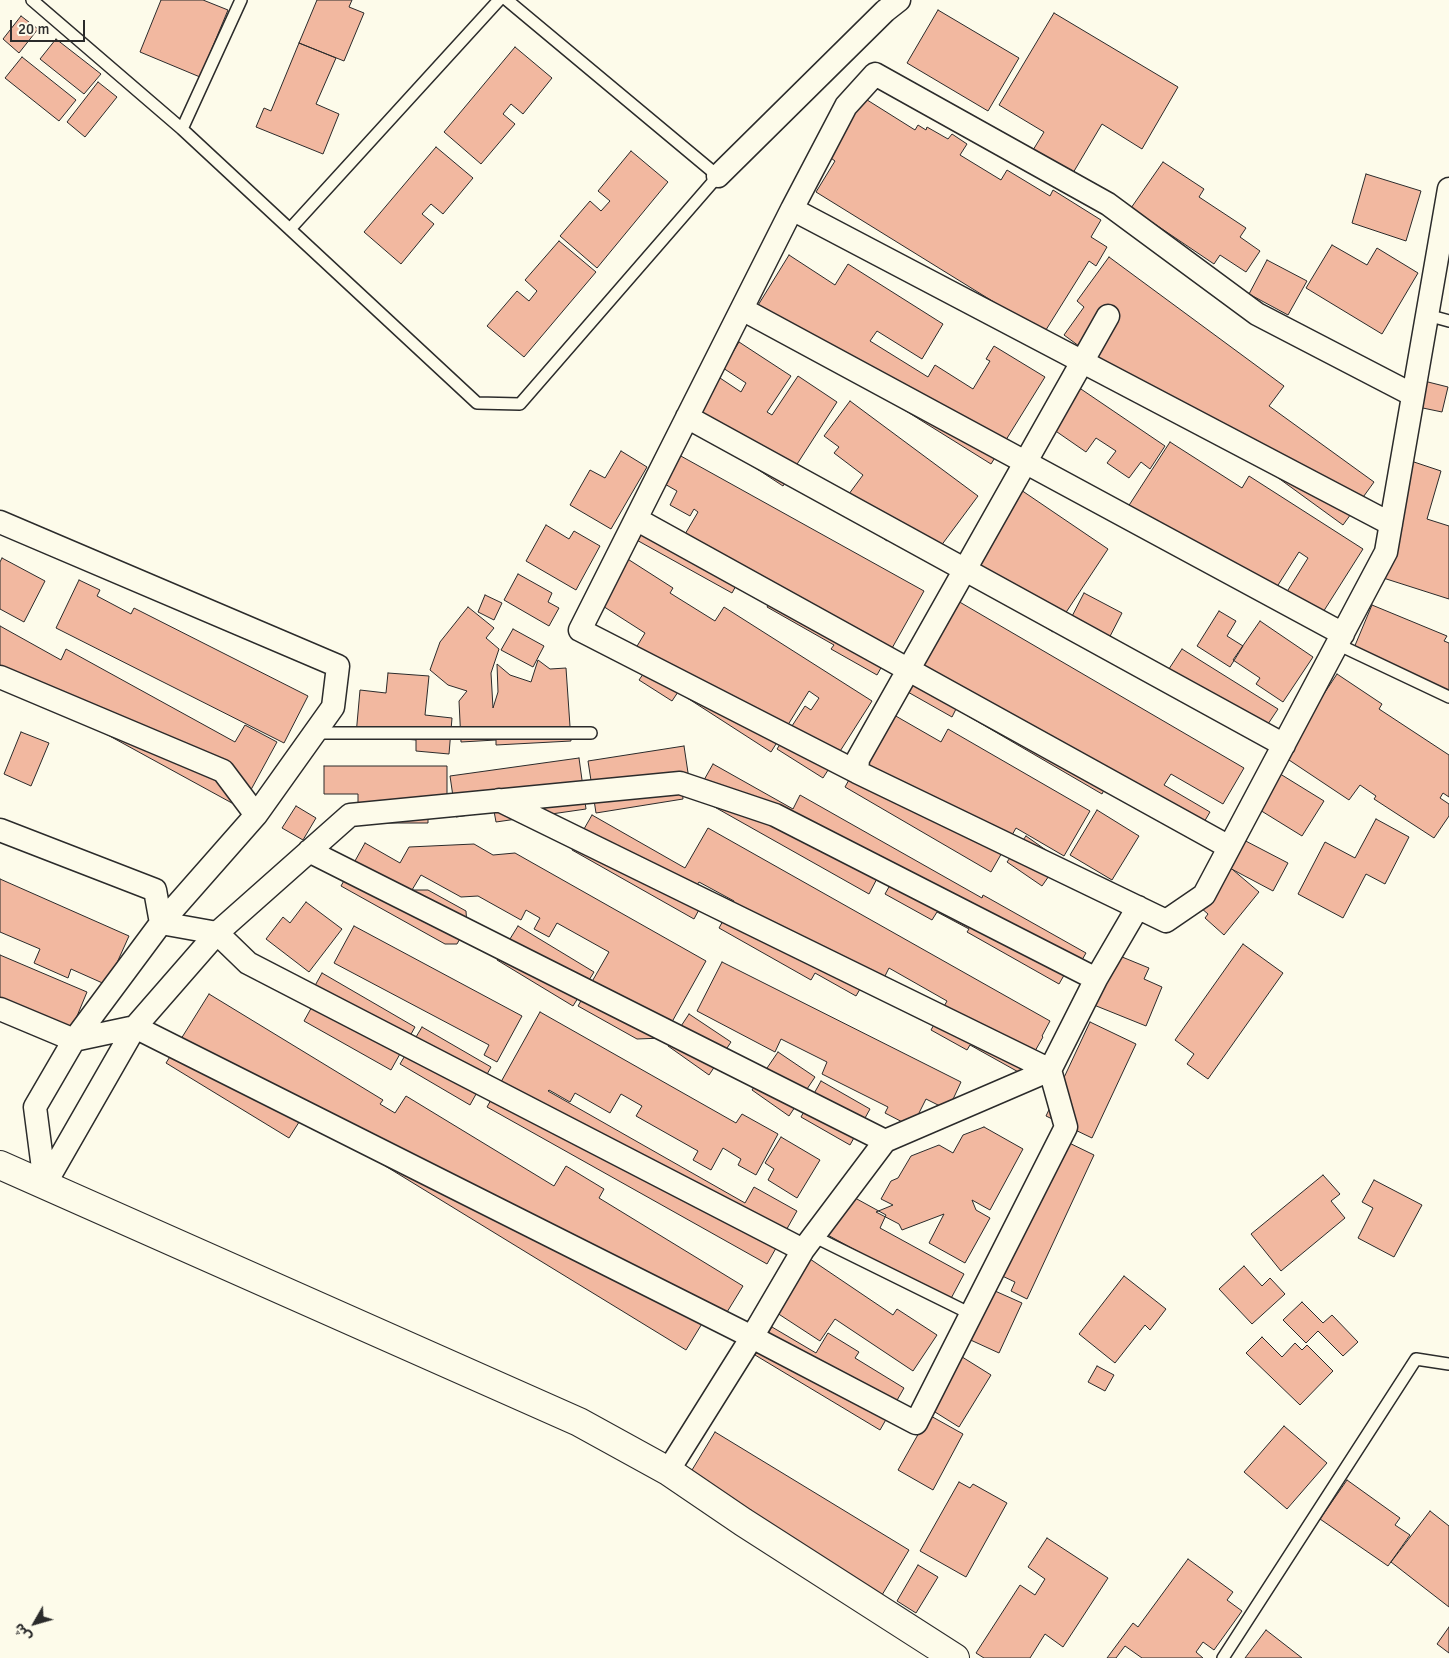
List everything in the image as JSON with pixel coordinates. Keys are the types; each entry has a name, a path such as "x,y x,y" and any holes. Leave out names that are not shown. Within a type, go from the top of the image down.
{"main road":[{"path":"0,1165 579,1422 668,1471 743,1522 955,1658"}],"street":[{"path":"718,176 885,10 899,0"},
{"path":"1414,395 1257,314 1108,204 875,74 846,106 792,209 580,630 857,772 1166,921 1204,895 1386,552 1414,395 1449,189"},
{"path":"792,209 1391,524"},
{"path":"742,309 1025,462 1340,639"},
{"path":"857,772 858,759 1108,316"},
{"path":"687,417 1284,745"},
{"path":"636,519 1229,847"},
{"path":"0,522 338,666 333,707 256,815 161,924 74,1040 35,1107 45,1184"},
{"path":"0,677 223,771 256,815"},
{"path":"45,1184 134,1027 217,933 350,815 680,783 775,815 1096,979"},
{"path":"0,1008 74,1040 134,1027 752,1337 916,1422 1066,1127 1050,1070 499,800"},
{"path":"0,830 155,890 161,924"},
{"path":"309,851 884,1141"},
{"path":"668,1471 808,1243 884,1141 1050,1070 1096,979 1138,907"},
{"path":"161,924 217,933 248,963 808,1243"}],"lane":[{"path":"32,0 182,129 478,403 520,404 718,176 507,0"},
{"path":"182,129 241,0"},
{"path":"290,229 499,0"},
{"path":"1427,315 1449,321"},
{"path":"1340,639 1449,697"},
{"path":"314,733 591,733"},
{"path":"808,1243 971,1314"},
{"path":"1223,1658 1416,1358 1449,1364"}],"building":[{"path":"161,0 203,0 228,10 200,77 140,52"},
{"path":"317,0 352,0 349,7 364,13 344,61 299,43"},
{"path":"938,10 1019,58 988,111 907,63"},
{"path":"1054,13 1178,87 1142,149 1102,124 1070,178 1030,155 1044,132 999,105"},
{"path":"21,16 38,29 19,53 3,39"},
{"path":"56,39 101,74 84,94 40,59"},
{"path":"299,43 336,58 316,104 339,114 323,154 256,127 264,108 271,111"},
{"path":"515,47 552,78 523,114 511,104 503,114 515,124 481,164 444,132"},
{"path":"22,57 76,100 59,121 5,78"},
{"path":"98,82 117,97 85,137 67,122"},
{"path":"864,98 915,130 918,125 926,130 927,127 948,139 952,134 967,144 960,155 1001,180 1007,170 1050,196 1053,190 1101,220 1091,237 1107,247 1096,266 1089,261 1044,333 816,192 835,161 828,156"},
{"path":"436,147 473,178 443,214 431,204 422,214 434,224 401,264 364,232"},
{"path":"631,151 668,182 597,268 560,236 590,201 601,211 610,201 598,191"},
{"path":"1163,162 1204,189 1199,197 1246,228 1240,237 1260,251 1246,272 1220,255 1214,264 1131,208"},
{"path":"1366,174 1421,191 1406,241 1352,223"},
{"path":"559,241 596,272 524,357 487,326 517,291 529,301 537,291 525,280"},
{"path":"1332,245 1367,265 1377,248 1418,273 1382,334 1306,288"},
{"path":"789,255 835,285 848,264 943,324 922,359 877,331 870,341 928,377 935,365 973,389 990,361 986,359 994,346 1045,377 991,464 752,315"},
{"path":"1109,257 1284,386 1269,406 1374,482 1343,525 1204,424 1197,433 1064,335 1084,307 1077,301"},
{"path":"1267,260 1307,281 1288,315 1249,294"},
{"path":"739,342 791,376 767,412 772,415 798,376 837,402 783,486 690,425 720,378 741,392 746,383 723,368"},
{"path":"1424,381 1448,387 1442,412 1418,407"},
{"path":"1075,385 1165,446 1150,469 1141,462 1129,478 1107,463 1116,451 1096,438 1086,452 1047,425"},
{"path":"850,401 978,496 929,562 892,535 887,541 840,506 863,475 834,453 839,447 824,436"},
{"path":"1170,442 1242,488 1249,476 1363,549 1313,628 1278,606 1308,558 1299,552 1266,604 1124,513"},
{"path":"621,451 647,467 611,529 570,505 590,470 605,478"},
{"path":"679,455 924,591 877,675 831,649 834,645 767,607 771,600 738,582 732,593 633,538 643,520 681,541 698,512 694,509 690,516 670,505 677,491 663,483"},
{"path":"1408,460 1441,471 1427,519 1449,526 1449,599 1377,576"},
{"path":"1021,490 1108,549 1053,632 958,568"},
{"path":"546,525 569,539 574,531 600,546 576,590 526,561"},
{"path":"623,556 673,588 670,593 715,621 724,607 872,701 823,778 777,749 805,706 811,710 819,698 809,691 771,752 678,692 672,701 639,680 648,667 631,656 645,633 595,601"},
{"path":"2,558 45,581 24,622 0,609 0,562"},
{"path":"518,574 552,593 548,602 559,608 549,626 504,600"},
{"path":"79,580 100,590 97,596 131,614 134,608 308,696 284,743 56,628"},
{"path":"1084,593 1122,613 1105,646 1067,626"},
{"path":"485,595 502,603 494,620 478,612"},
{"path":"951,597 1244,768 1223,804 1171,774 1164,785 1210,812 1197,834 1105,788 1102,794 956,709 952,717 899,687"},
{"path":"1372,605 1447,636 1444,641 1449,643 1449,697 1351,655"},
{"path":"468,607 494,628 486,638 499,649 491,673 493,708 498,692 497,664 510,675 531,682 538,660 550,669 566,668 571,741 496,745 496,740 461,742 459,701 467,691 448,685 430,670 440,642"},
{"path":"1219,611 1236,621 1227,636 1243,646 1230,667 1197,646"},
{"path":"1260,621 1313,657 1283,702 1256,684 1260,678 1233,660"},
{"path":"0,626 61,660 66,649 235,742 245,725 277,742 241,808 0,676"},
{"path":"513,629 544,646 533,667 501,650"},
{"path":"1182,649 1278,709 1256,742 1163,678"},
{"path":"388,673 429,676 425,715 452,718 449,754 416,751 416,740 356,735 360,690 386,693"},
{"path":"1337,674 1382,704 1379,709 1449,755 1449,797 1443,793 1440,798 1449,804 1449,816 1434,838 1374,799 1376,796 1360,785 1349,800 1283,756"},
{"path":"887,711 941,742 948,729 1090,811 1064,856 1016,828 991,872 845,787"},
{"path":"21,732 49,743 31,786 4,774"},
{"path":"684,746 690,786 682,787 683,799 596,813 588,761"},
{"path":"579,758 586,809 496,822 494,811 456,817 450,776"},
{"path":"713,764 793,809 800,795 982,898 983,895 1086,953 1074,974 1067,970 1059,984 967,932 969,929 937,912 932,920 885,894 895,876 882,869 869,894 695,796"},
{"path":"324,766 447,766 447,808 428,809 428,823 358,823 358,794 324,794"},
{"path":"1277,772 1324,801 1302,836 1255,807"},
{"path":"296,806 316,818 303,840 282,828"},
{"path":"1097,810 1139,836 1112,880 1070,855"},
{"path":"592,815 685,868 708,828 1050,1021 1043,1037 1022,1074 970,1045 967,1050 931,1030 947,1001 889,968 884,978 871,970 856,996 815,973 811,980 719,928 734,901 699,882 697,885 684,878 677,890 702,904 694,919 572,850"},
{"path":"1376,819 1409,837 1385,884 1366,874 1343,918 1298,894 1325,842 1355,858"},
{"path":"1026,836 1060,860 1042,886 1007,862"},
{"path":"1238,837 1288,863 1273,891 1224,865"},
{"path":"365,843 400,863 409,847 474,844 493,855 515,853 706,961 663,1038 637,1039 578,1006 609,952 557,923 549,937 534,929 540,918 526,910 521,920 478,896 461,897 421,875 412,890 428,890 466,911 467,926 457,944 445,944 341,886"},
{"path":"1226,864 1259,892 1224,935 1205,918 1208,914 1194,902"},
{"path":"0,879 129,936 107,985 71,969 68,978 34,963 40,949 0,932"},
{"path":"306,902 342,929 309,972 266,939 283,917 290,923"},
{"path":"354,926 522,1016 497,1062 484,1055 489,1045 334,963"},
{"path":"518,926 594,972 573,1006 497,960"},
{"path":"1243,944 1283,973 1208,1079 1187,1064 1194,1054 1175,1040"},
{"path":"1105,950 1149,968 1144,979 1162,987 1146,1026 1084,1001"},
{"path":"0,955 87,992 70,1033 0,1003"},
{"path":"722,962 961,1082 948,1110 926,1099 912,1127 885,1113 888,1107 822,1074 827,1062 781,1039 775,1052 697,1011"},
{"path":"322,973 415,1027 391,1070 304,1021 319,994 312,991"},
{"path":"209,994 383,1100 380,1104 395,1113 406,1096 554,1186 566,1166 604,1189 599,1198 743,1286 716,1330 703,1322 686,1350 315,1123 301,1119 289,1138 166,1063"},
{"path":"540,1012 736,1123 742,1114 778,1134 756,1175 738,1165 741,1159 723,1148 711,1170 693,1160 698,1151 636,1116 642,1106 621,1094 610,1113 575,1093 570,1102 548,1091 745,1203 754,1187 797,1211 767,1264 487,1107"},
{"path":"689,1014 731,1042 709,1075 668,1046"},
{"path":"1090,1022 1136,1044 1092,1138 1046,1116"},
{"path":"422,1027 491,1067 470,1105 400,1064"},
{"path":"778,1052 815,1077 789,1116 752,1090"},
{"path":"821,1081 870,1109 850,1145 801,1117"},
{"path":"984,1127 1023,1149 990,1210 972,1200 976,1210 990,1218 965,1263 929,1243 944,1214 902,1230 899,1224 876,1212 893,1205 881,1199 891,1181 898,1178 911,1156 939,1145 953,1153 963,1135"},
{"path":"781,1137 820,1160 797,1198 768,1180 774,1169 765,1163"},
{"path":"1061,1139 1094,1155 1027,1299 1011,1291 1015,1282 998,1274"},
{"path":"1323,1175 1340,1194 1331,1201 1345,1218 1281,1271 1251,1234"},
{"path":"1374,1180 1422,1205 1394,1257 1358,1238 1373,1208 1362,1202"},
{"path":"846,1193 886,1215 880,1228 964,1274 947,1306 865,1262 868,1257 824,1233"},
{"path":"810,1259 893,1315 897,1309 937,1335 913,1371 835,1319 820,1341 774,1311"},
{"path":"1244,1266 1262,1286 1270,1278 1285,1294 1252,1324 1219,1289"},
{"path":"1124,1276 1166,1309 1150,1330 1145,1325 1115,1363 1079,1334"},
{"path":"986,1287 1022,1303 999,1353 964,1337"},
{"path":"1302,1302 1323,1323 1332,1315 1358,1342 1343,1356 1318,1331 1306,1343 1283,1320"},
{"path":"772,1327 816,1353 828,1333 859,1352 855,1358 904,1388 880,1430 755,1355"},
{"path":"1262,1337 1282,1357 1295,1343 1302,1350 1307,1345 1333,1371 1300,1405 1246,1353"},
{"path":"959,1355 991,1375 959,1427 927,1407"},
{"path":"1097,1366 1114,1375 1105,1391 1088,1382"},
{"path":"929,1415 963,1434 933,1490 898,1470"},
{"path":"1284,1426 1327,1463 1287,1509 1244,1472"},
{"path":"715,1432 909,1550 882,1595 689,1475"},
{"path":"1347,1480 1400,1518 1395,1525 1410,1535 1388,1566 1320,1519"},
{"path":"959,1482 970,1488 973,1484 1007,1503 966,1577 920,1551"},
{"path":"1430,1511 1449,1526 1449,1607 1391,1562"},
{"path":"1047,1538 1108,1578 1063,1647 1045,1634 1030,1658 984,1658 976,1653 1020,1585 1035,1595 1045,1579 1028,1567"},
{"path":"1188,1559 1233,1592 1227,1600 1242,1611 1214,1650 1203,1642 1196,1652 1203,1658 1142,1658 1125,1646 1116,1658 1107,1658 1133,1623 1138,1627"},
{"path":"918,1565 938,1577 916,1613 897,1601"},
{"path":"1449,1627 1449,1653 1437,1644"},
{"path":"1266,1630 1302,1658 1245,1658"}]}
